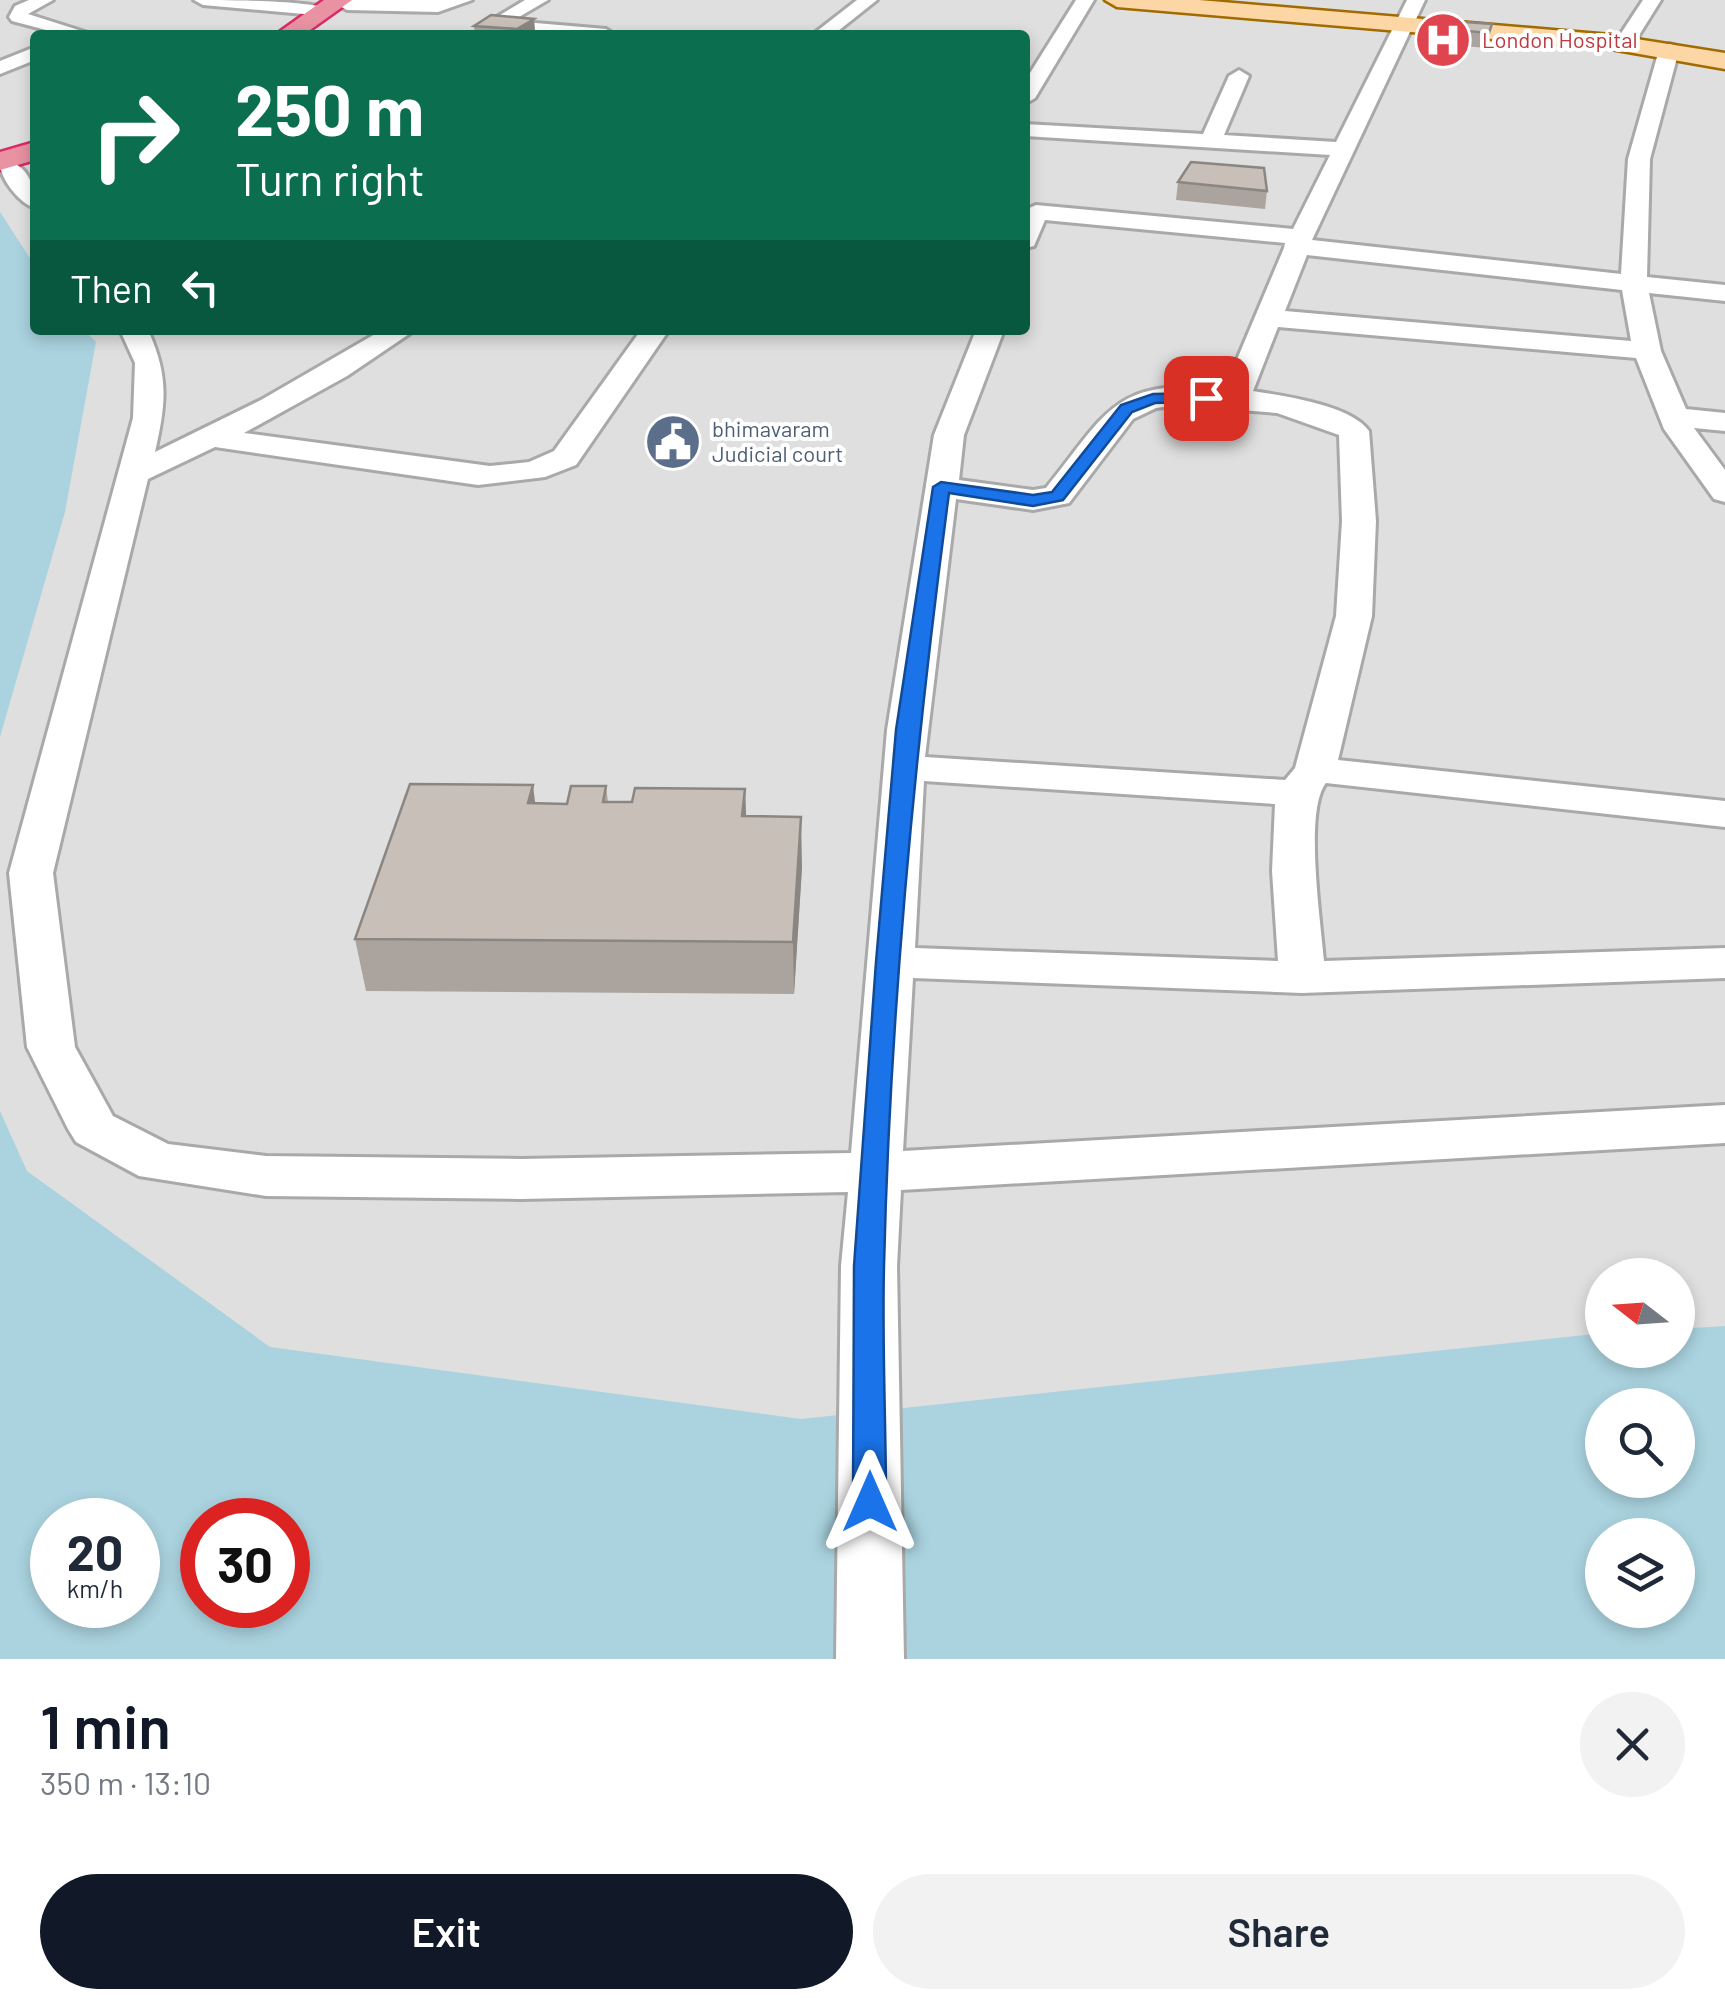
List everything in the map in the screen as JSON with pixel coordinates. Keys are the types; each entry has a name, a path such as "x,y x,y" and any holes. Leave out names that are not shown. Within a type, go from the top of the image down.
{"highway":[{"path":"301,30 341,4"}],"main road":[{"path":"1118,0 1238,5 1624,44 1725,60"}],"street":[{"path":"44,0 21,10 18,17 73,30"},
{"path":"202,0 438,7 463,0"},
{"path":"526,30 499,24 539,0"},
{"path":"828,30 868,0"},
{"path":"1030,90 1085,0"},
{"path":"1236,398 1298,242 1416,0"},
{"path":"1624,44 1652,0"},
{"path":"262,28 273,30"},
{"path":"1669,50 1639,159 1634,282 1647,351 1674,416 1725,492"},
{"path":"0,68 30,56"},
{"path":"1030,56 1050,58"},
{"path":"1211,141 1239,76"},
{"path":"1030,130 1346,149"},
{"path":"12,161 30,192"},
{"path":"1031,212 1725,293"},
{"path":"1267,318 1647,351"},
{"path":"136,335 149,363 148,418 32,873 51,1047 94,1129 158,1162 266,1176 521,1179 875,1172 1725,1124"},
{"path":"136,473 214,438 331,375 393,335"},
{"path":"214,438 478,475 504,476 550,468 565,458 651,335"},
{"path":"870,1659 869,1266 904,768 949,435 988,335"},
{"path":"941,487 1033,500 1057,496 1127,408 1153,398 1236,398 1305,409 1340,421 1354,431 1360,521 1354,616 1306,782 1294,870 1302,978"},
{"path":"1674,416 1725,422"},
{"path":"904,768 1306,782 1725,814"},
{"path":"888,962 1302,978 1725,963"}],"shaded area":[{"path":"0,0 1725,0 1725,1659 0,1659"}],"water":[{"path":"0,212 30,258 30,335 89,335 96,342 65,512 0,737"},
{"path":"0,1111 27,1171 270,1347 801,1419 1585,1335 1585,1368 1695,1368 1695,1328 1725,1326 1725,1659 0,1659"}],"building":[{"path":"491,15 534,19 517,29 474,26"},
{"path":"1424,19 1492,24 1489,33 1420,27"},
{"path":"1191,162 1264,168 1267,191 1178,182"},
{"path":"410,784 533,785 528,803 567,804 571,786 606,786 603,802 632,802 635,788 745,789 742,816 801,817 793,942 355,939"}],"place":[{"name":"London Hospital","path":"1443,40"},
{"name":"bhimavaram Judicial court","path":"673,442"}],"route":[{"path":"870,1502 869,1266 888,962 907,730 941,487 1033,500 1057,496 1127,408 1153,398 1206,398"}]}
